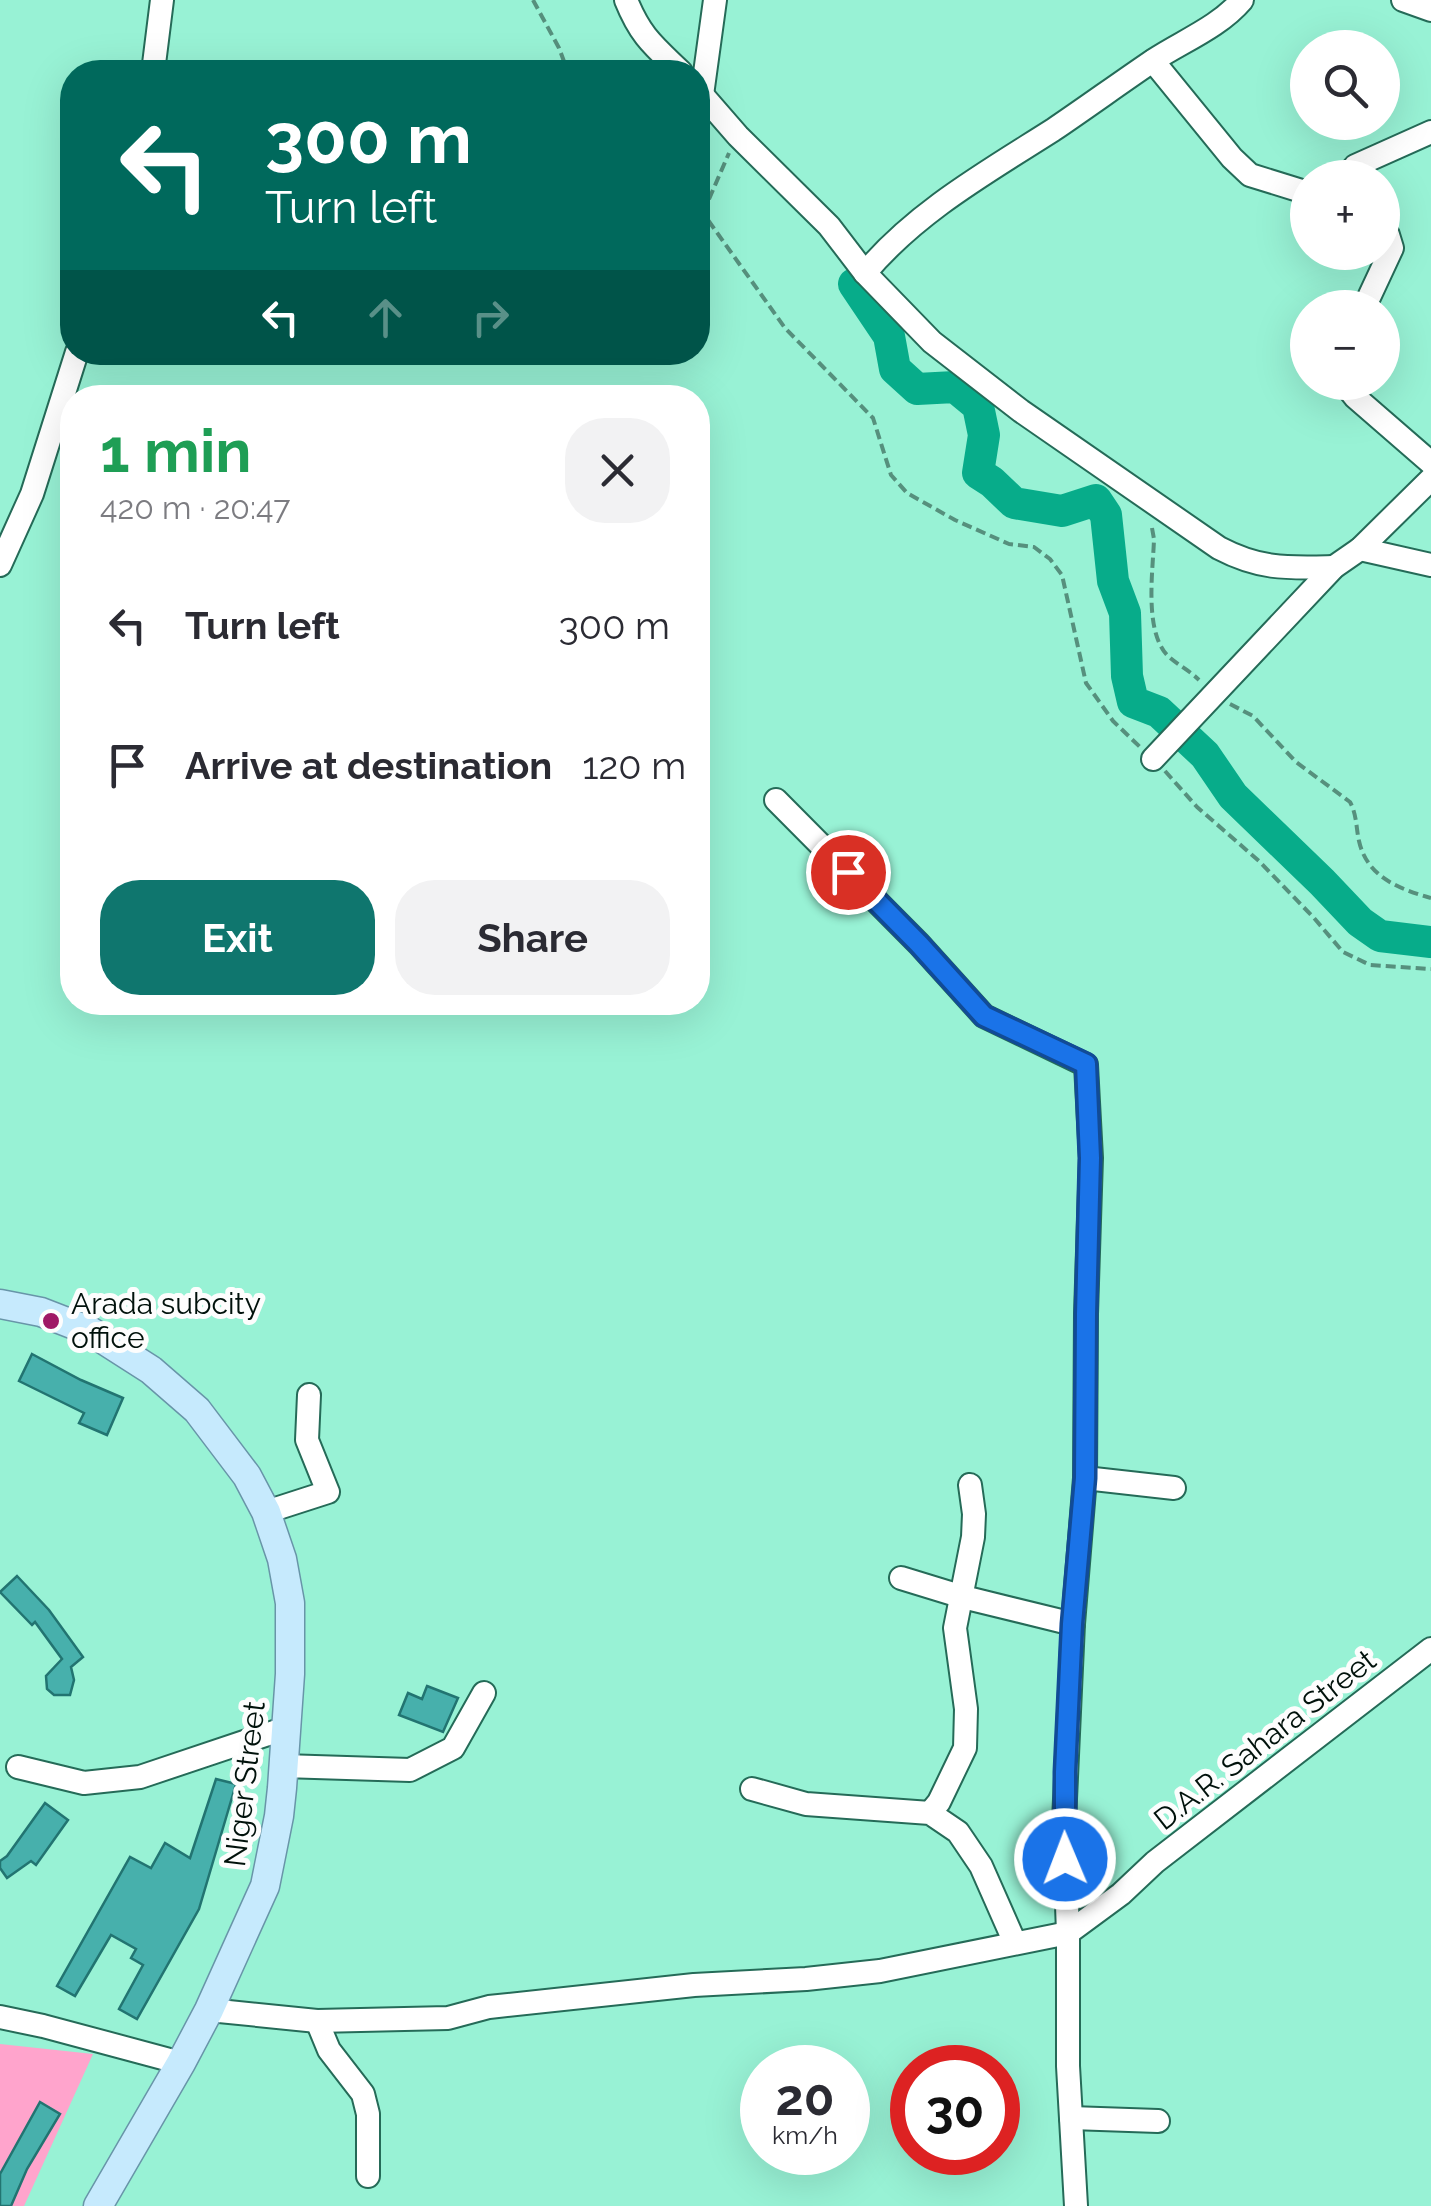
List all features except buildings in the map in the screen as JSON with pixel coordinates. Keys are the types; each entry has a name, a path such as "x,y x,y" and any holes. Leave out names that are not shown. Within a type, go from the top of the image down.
{"main road":[{"name":"Niger Street","path":"0,1304 41,1312 90,1331 151,1370 197,1410 247,1476 266,1512 282,1559 290,1602 290,1674 283,1766 265,1886 181,2064 98,2206"}],"street":[{"path":"154,60 162,0"},
{"path":"626,0 650,44 668,60"},
{"path":"866,273 884,251 940,204 1232,12 1242,0"},
{"path":"1403,0 1431,10"},
{"path":"707,60 719,3"},
{"path":"1153,61 1232,158 1250,174 1290,187"},
{"path":"710,104 829,226 866,273 932,342 1021,410 1219,548 1245,561 1278,567 1334,567"},
{"path":"1368,160 1431,132"},
{"path":"1358,400 1431,463"},
{"path":"0,565 8,526 32,494 60,408"},
{"path":"1153,759 1334,567 1360,549 1431,480"},
{"path":"1360,549 1431,565"},
{"path":"776,800 919,944 984,1016 1086,1064 1090,1158 1085,1478 1072,1624 1064,1822 1076,2206"},
{"path":"266,1512 328,1492 306,1440 309,1395"},
{"path":"1085,1478 1174,1488"},
{"path":"930,1813 965,1748 966,1710 956,1628 973,1537 970,1485"},
{"path":"901,1578 1072,1624"},
{"name":"D.A.R. Sahara Street","path":"1068,1933 1431,1649"},
{"path":"283,1766 410,1770 453,1748 484,1694"},
{"path":"18,1767 84,1783 140,1777 286,1728"},
{"path":"752,1789 806,1804 930,1813 958,1832 981,1866 1015,1943"},
{"path":"209,2010 317,2021 448,2018 489,2007 880,1971 1068,1933"},
{"path":"0,2017 181,2064"},
{"path":"317,2021 330,2050 363,2094 368,2114 368,2176"},
{"path":"1071,2118 1158,2121"}],"path":[{"path":"533,0 564,60"},
{"path":"710,192 729,153"},
{"path":"710,226 785,328 873,418 891,475 907,494 955,520 1009,544 1034,548 1050,559 1062,575 1086,684 1113,722 1196,807 1258,861 1344,952 1370,965 1431,969"},
{"path":"1146,496 1154,538 1152,614 1166,654 1213,694 1253,716 1296,762 1350,802 1355,811 1359,844 1368,864 1386,881 1431,898"}],"shaded area":[{"path":"0,2044 93,2054 24,2206 0,2206"}],"waterway":[{"path":"854,284 889,336 895,369 917,389 955,387 978,406 984,435 978,473 1014,503 1062,511 1096,500 1106,515 1113,581 1125,613 1127,676 1133,702 1159,712 1205,755 1233,796 1360,922 1380,936 1431,942"}],"place":[{"name":"Arada subcity office","path":"51,1321"}],"route":[{"path":"848,872 984,1016 1086,1064 1090,1158 1085,1478 1072,1624 1065,1859"}]}
